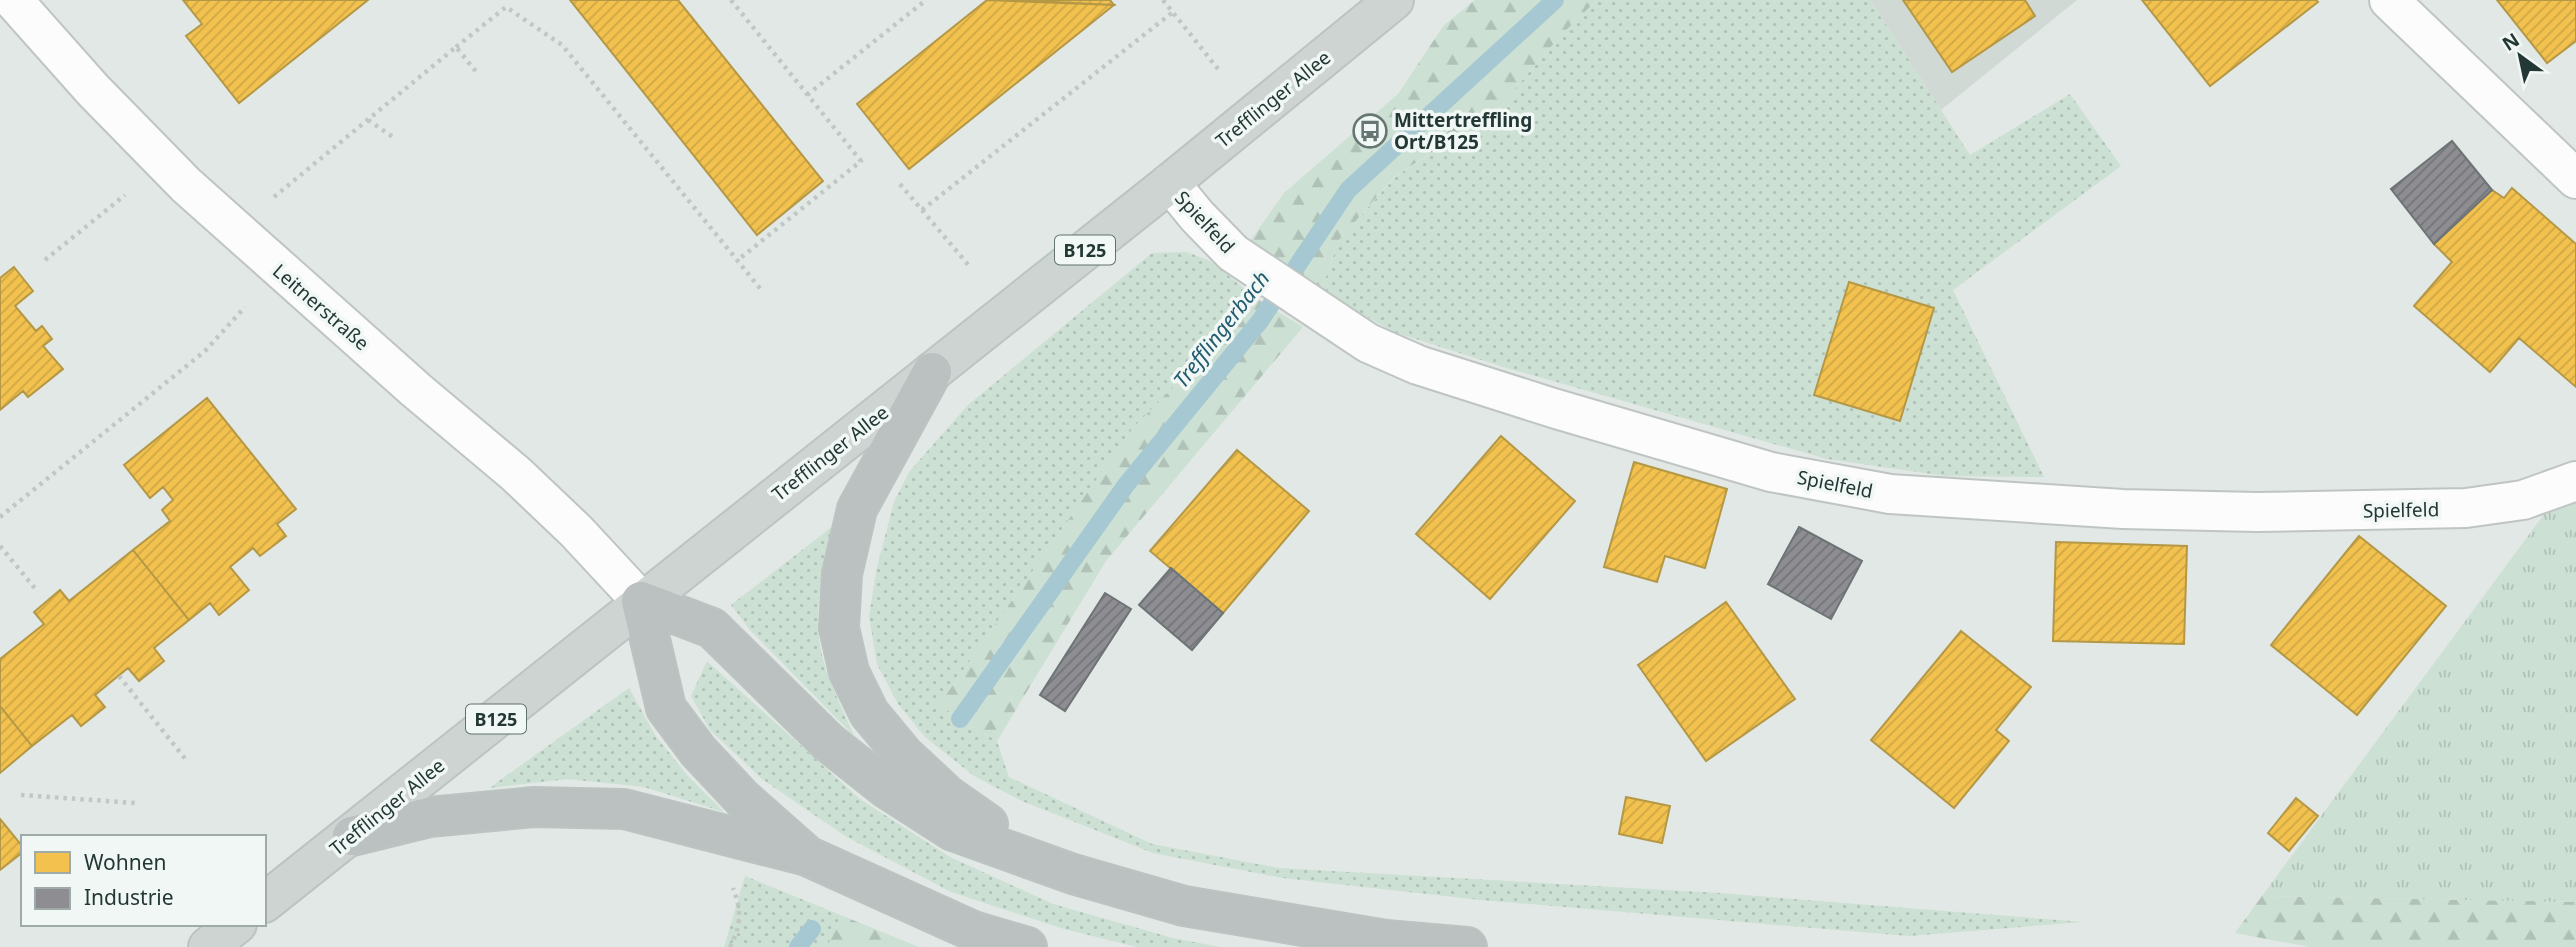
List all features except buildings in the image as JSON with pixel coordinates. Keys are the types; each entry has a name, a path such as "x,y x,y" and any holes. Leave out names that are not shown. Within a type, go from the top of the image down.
{"highway":[{"path":"932,372 857,509 842,574 839,628 849,672 869,713 903,754 948,796 1038,860"},
{"path":"641,601 666,708 698,751 742,798 807,856"},
{"path":"641,601 712,628 828,742 886,788 953,831 1073,874 1184,906 1386,940 1467,947"},
{"path":"352,836 429,817 455,814 534,807 624,809 807,856 974,931 1027,947"}],"main road":[{"name":"Trefflinger Allee","path":"266,901 352,836 641,601 1170,183 1394,0"},
{"path":"208,947 234,926"}],"street":[{"name":"Leitnerstraße","path":"13,0 93,90 186,185 303,292 516,474 576,531 641,601"},
{"path":"2389,0 2576,179"},
{"name":"Spielfeld","path":"1170,183 1233,253 1368,343 1418,365 1771,472 1891,494 2123,509 2388,511 2466,508 2523,500 2576,481"}],"path":[{"path":"731,0 861,161 738,260"},
{"path":"807,94 926,0"},
{"path":"1163,0 1218,69"},
{"path":"265,204 506,7 562,45 763,292"},
{"path":"922,210 1173,12"},
{"path":"456,47 478,74"},
{"path":"368,120 396,139"},
{"path":"900,184 970,267"},
{"path":"44,260 132,190"},
{"path":"0,517 205,351 250,301"},
{"path":"0,546 38,592"},
{"path":"119,676 187,761"},
{"path":"21,795 135,803"},
{"path":"730,879 738,900 739,930 730,947"}],"shaded area":[{"path":"1870,0 2077,0 1941,110"}],"green space":[{"path":"1475,0 1597,0 1562,34 1485,127 1442,146 1395,176 1339,240 1321,291 1250,241 1284,193 1398,94 1444,25"},
{"path":"1597,0 1870,0 1970,155 2070,94 2121,166 1953,290 2044,477 1945,476 1827,459 1500,366 1394,332 1321,291 1339,240 1396,176 1442,146 1485,127 1562,34"},
{"path":"1187,252 1210,261 1259,300 1131,430 939,705 997,741 1009,777 1152,844 1279,868 1720,893 2083,922 1909,936 1481,900 1283,878 1153,853 1022,801 974,776 925,737 898,704 877,664 869,616 877,567 894,502 909,472 968,405 1152,253"},
{"path":"1259,300 1303,327 1106,561 997,741 939,705 1131,430"},
{"path":"2576,497 2576,902 2262,896 2548,509"},
{"path":"833,526 819,596 819,639 828,676 854,736 750,630 731,605"},
{"path":"707,661 860,799 950,857 1053,904 1173,938 1220,947 1137,947 1064,929 951,892 845,836 762,779 710,730 691,696"},
{"path":"629,688 655,735 687,775 724,812 644,787 568,779 489,788"},
{"path":"745,876 843,916 827,947 724,947"},
{"path":"2262,896 2576,902 2576,947 2310,947 2235,933"},
{"path":"843,916 919,947 827,947"}],"waterway":[{"name":"Trefflingerbach","path":"960,719 1126,485 1260,321 1348,190 1555,0"},
{"name":"Trefflingerbach","path":"798,947 812,929"}],"place":[{"name":"Mittertreffling Ort/B125","path":"1370,131"}]}
